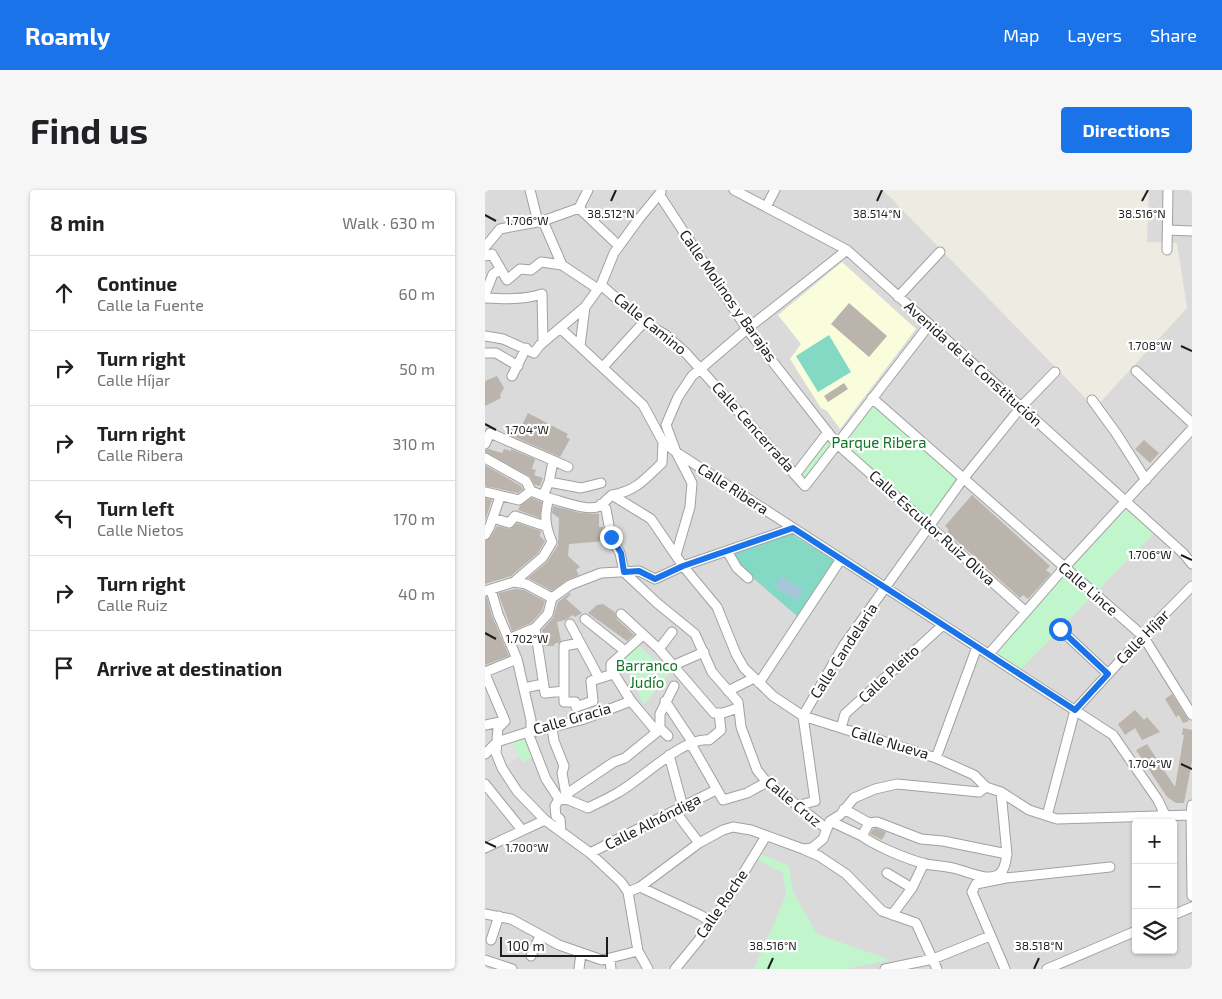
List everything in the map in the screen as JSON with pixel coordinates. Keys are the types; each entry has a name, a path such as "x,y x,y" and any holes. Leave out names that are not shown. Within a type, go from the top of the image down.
{"street":[{"path":"530,190 540,222 562,265"},
{"path":"485,247 500,229 540,222 579,208 588,190"},
{"name":"Avenida de la Constitución","path":"734,190 847,250 1183,553 1192,564"},
{"path":"766,207 775,190"},
{"path":"1167,250 1168,190"},
{"path":"512,376 530,350 543,342 585,308 600,287 614,253 660,192"},
{"name":"Calle Molinos y Barajas","path":"660,192 747,329 837,444"},
{"path":"579,208 619,246"},
{"path":"1168,230 1192,231"},
{"path":"701,368 847,250"},
{"path":"898,297 940,252"},
{"path":"485,256 492,254 507,280 520,269 531,270 541,262 562,265"},
{"name":"Calle Camino","path":"562,265 600,287 644,322 666,335 701,368 692,376 678,397 666,425 676,452 693,483 690,507 676,555"},
{"path":"485,294 493,274 500,270"},
{"path":"485,298 512,300 542,294 543,342"},
{"path":"580,346 585,308"},
{"path":"603,367 644,322"},
{"path":"837,444 929,325"},
{"path":"485,458 526,481 531,491 580,507 599,506 612,495 623,494 639,486 662,463 663,442 643,405 561,328"},
{"path":"485,336 503,339 530,350"},
{"path":"485,353 496,353 518,366"},
{"name":"Calle Cencerrada","path":"701,368 805,486 837,444"},
{"path":"1135,371 1192,423"},
{"name":"Calle Candelaria","path":"803,716 845,645 963,479 1021,408 1055,372"},
{"name":"Calle Lince","path":"872,398 1143,636 1192,715"},
{"path":"1091,400 1116,433 1146,480"},
{"path":"989,654 1064,568 1192,429"},
{"path":"795,475 828,432"},
{"path":"485,444 491,433 568,467"},
{"name":"Calle Ribera","path":"663,442 1113,735 1158,800 1165,815"},
{"name":"Calle Escultor Ruiz Oliva","path":"837,444 1026,612"},
{"path":"553,461 545,511 545,526 552,542 543,557 514,582 488,590 517,659 531,730 528,732 546,779 564,798 587,808 619,793 669,755 701,739 709,740 721,730 719,713"},
{"path":"549,482 581,488 601,483"},
{"path":"485,492 519,500 531,491"},
{"name":"Calle Nueva","path":"612,495 651,519 683,566 717,607 736,654 744,668 773,696 803,716 936,758 975,775 986,787"},
{"path":"485,535 500,497"},
{"path":"601,504 606,509 611,537 621,553 624,572"},
{"path":"493,518 509,523 515,516 545,526"},
{"path":"508,638 535,628 548,614 552,598 570,585 601,573 639,571 655,579 683,566 793,528"},
{"path":"727,551 737,568 749,578"},
{"path":"728,691 756,680 841,559"},
{"name":"Calle Cruz","path":"624,572 657,603 695,634 711,672 738,702 741,727 757,770 767,782 797,806 828,825 862,836 870,842 924,863 989,877 1003,876"},
{"path":"514,582 526,584 552,598"},
{"name":"Calle Híjar","path":"1075,710 1192,586"},
{"path":"621,614 659,649 714,713 738,708"},
{"path":"585,618 625,651"},
{"path":"570,624 599,678"},
{"name":"Calle Pleito","path":"841,728 845,714 943,625"},
{"path":"535,628 545,693 564,691"},
{"path":"1060,629 1108,674"},
{"path":"659,649 673,632"},
{"path":"643,635 611,664 611,669 631,701 658,729 668,736"},
{"path":"580,643 564,646 564,702 575,702 576,707 593,701 591,681 613,674"},
{"path":"936,758 977,647"},
{"path":"672,666 704,652"},
{"path":"505,721 485,673 517,659"},
{"path":"524,688 543,684"},
{"path":"561,830 560,819 556,816 555,806 614,762 625,758 658,729 659,714 674,686"},
{"name":"Calle Gracia","path":"497,742 528,732 552,728 631,701"},
{"path":"665,701 692,743 723,800 747,793 767,782"},
{"path":"1047,816 1075,710"},
{"path":"797,806 815,800 803,716"},
{"path":"485,725 505,721"},
{"path":"505,721 498,728 496,752 503,768 517,791 545,820 590,853 621,882 628,892 638,951 647,969"},
{"path":"552,728 554,741 564,766 562,773 564,798"},
{"path":"485,754 497,742"},
{"path":"669,755 683,807 678,815 699,843"},
{"path":"485,784 522,830"},
{"path":"803,849 813,848 823,839 828,825 840,815 853,798 875,789 897,784 979,792 986,787 1001,792 1029,810 1057,819 1191,815"},
{"name":"Calle Alhóndiga","path":"590,853 716,790"},
{"path":"1001,792 1007,854 1003,876"},
{"path":"1192,804 1192,896"},
{"path":"845,809 869,823 877,822 921,839 943,841 1007,854"},
{"path":"485,847 545,820"},
{"path":"862,836 869,823"},
{"path":"628,892 639,887 699,843 723,830 733,827 751,830 819,856 846,874 882,911 916,924 937,969"},
{"name":"Calle Roche","path":"675,969 712,922 766,836"},
{"path":"892,915 912,888 924,863"},
{"path":"1005,969 971,892 976,884 1003,876 1110,867"},
{"path":"887,873 912,888"},
{"path":"639,887 701,915 712,922"},
{"path":"1177,913 1192,907"},
{"path":"485,914 511,919 540,936 602,960 638,951"},
{"path":"491,940 499,916"},
{"path":"1047,969 1132,933"},
{"path":"531,956 540,936"},
{"path":"885,969 933,960 990,936"},
{"path":"579,969 581,953"},
{"path":"611,959 611,969"},
{"path":"485,960 512,969"}],"shaded area":[{"path":"485,190 883,190 1095,408 1187,308 1177,243 1147,242 1149,190 1192,190 1192,969 485,969"},
{"path":"842,262 916,329 840,429 827,411 821,408 790,359 801,344 778,315"},
{"path":"512,741 519,758 506,765 498,753 498,747"}],"green space":[{"path":"829,335 851,372 818,392 796,356"},
{"name":"Parque Ribera","path":"872,398 963,479 930,526 838,444 805,486 795,475 828,432 837,443"},
{"path":"1126,502 1157,530 1017,673 989,654"},
{"path":"790,533 834,561 797,616 739,566 733,557 733,553"},
{"name":"Barranco Judío","path":"636,643 669,674 644,704 620,658"},
{"path":"528,734 536,756 523,762 519,758 512,740"},
{"path":"761,854 789,866 793,892 817,934 890,960 845,969 754,969 786,895 783,873 758,860"}],"water":[{"path":"781,576 804,590 797,601 775,587"}],"building":[{"path":"849,303 887,336 869,357 831,324"},
{"path":"497,376 504,388 500,395 501,398 485,406 485,381"},
{"path":"844,383 848,389 828,402 824,396"},
{"path":"528,413 568,434 566,437 570,439 560,457 506,433 509,427 519,431"},
{"path":"1144,440 1159,453 1150,463 1135,449"},
{"path":"489,449 502,453 504,449 511,451 511,449 535,459 532,469 536,470 534,475 543,478 540,486 535,485 529,476 485,452 485,450"},
{"path":"485,465 523,489 518,493 485,486"},
{"path":"972,495 1050,566 1046,570 1051,574 1028,599 1023,595 1020,598 947,532 949,530 945,526"},
{"path":"485,498 492,500 485,521"},
{"path":"532,498 542,502 540,518 518,510 520,506"},
{"path":"553,506 581,513 599,514 599,527 603,527 606,541 569,544 568,556 580,567 576,570 579,575 567,580 552,591 528,578 547,562 558,545 559,518 552,513"},
{"path":"517,523 541,531 540,536 545,541 538,553 511,576 485,584 485,541 490,538 497,526 510,529"},
{"path":"515,589 524,590 545,601 542,611 531,623 512,631 498,593"},
{"path":"570,593 566,599 582,613 557,622 561,641 554,644 554,646 544,646 542,630 553,618 558,602"},
{"path":"485,597 487,597 492,616 509,656 485,665"},
{"path":"603,604 615,612 617,619 634,635 627,641 588,613 597,605"},
{"path":"1172,694 1189,721 1183,723 1179,715 1176,717 1165,699"},
{"path":"1135,710 1144,720 1147,717 1160,732 1142,740 1135,728 1125,735 1118,724"},
{"path":"1183,728 1192,730 1192,761 1184,803 1176,803 1167,797 1136,750 1147,744 1175,787 1184,735 1182,735"},
{"path":"876,828 886,832 882,840 870,834"}],"route":[{"path":"611,537 621,553 624,572 639,571 655,579 683,566 793,528 1075,710 1108,674 1060,629"}]}
